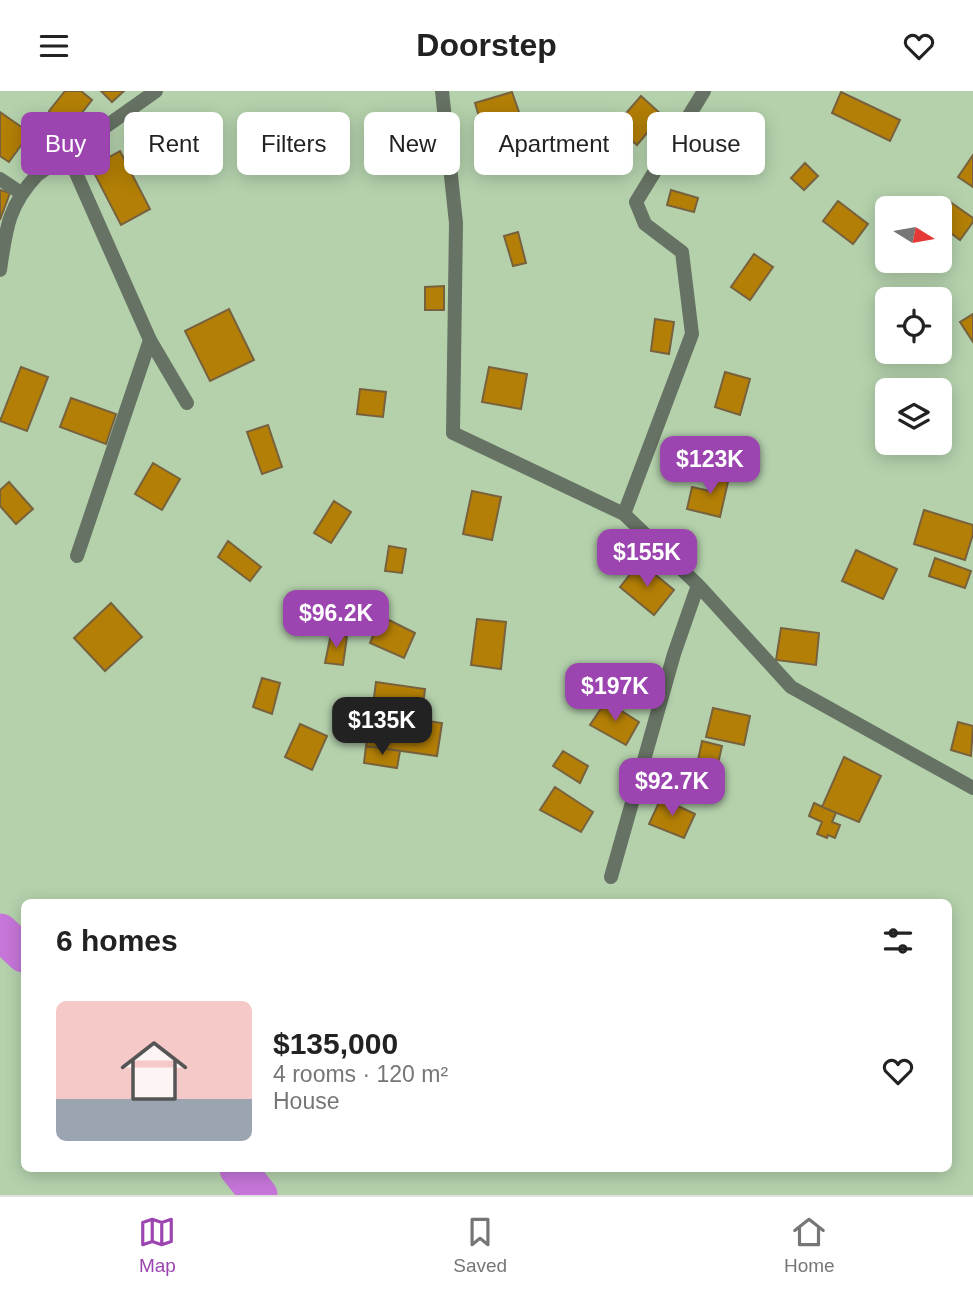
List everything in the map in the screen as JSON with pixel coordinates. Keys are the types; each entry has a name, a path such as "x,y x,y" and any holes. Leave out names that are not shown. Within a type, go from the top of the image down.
{"street":[{"path":"110,125 156,91"},
{"path":"442,91 456,223 453,433 624,514 698,585 791,687 973,788"},
{"path":"624,514 692,334 682,252 645,224 636,202 704,91"},
{"path":"0,270 6,226 21,193 37,175"},
{"path":"76,175 150,340 187,403"},
{"path":"0,179 21,193"},
{"path":"77,556 150,340"},
{"path":"611,877 674,654 698,585"}],"building":[{"path":"65,91 81,91 92,100 83,112 49,111"},
{"path":"101,91 124,91 112,102"},
{"path":"512,92 519,112 478,112 475,103"},
{"path":"841,92 900,120 890,141 832,113"},
{"path":"641,96 659,112 647,112 647,133 637,145 633,142 633,112 627,112"},
{"path":"0,112 21,127 21,145 9,162 0,156"},
{"path":"120,151 124,159 124,175 132,175 150,209 121,225 95,175 110,175 110,157"},
{"path":"973,155 973,187 958,177"},
{"path":"805,163 818,176 804,190 791,178"},
{"path":"0,190 10,193 0,220"},
{"path":"671,190 698,198 694,212 667,205"},
{"path":"838,201 868,224 853,244 823,221"},
{"path":"952,203 973,218 960,240 952,234"},
{"path":"518,232 526,263 513,266 504,236"},
{"path":"754,254 773,267 750,300 731,287"},
{"path":"444,286 444,310 425,310 425,287"},
{"path":"229,309 254,360 210,381 185,331"},
{"path":"973,314 973,342 960,322"},
{"path":"655,319 674,322 669,354 651,351"},
{"path":"21,367 48,377 27,431 0,421"},
{"path":"489,367 527,374 521,409 482,402"},
{"path":"725,372 750,379 740,415 715,407"},
{"path":"360,389 386,392 383,417 357,414"},
{"path":"71,398 116,414 106,444 60,427"},
{"path":"268,425 282,467 262,474 247,432"},
{"path":"153,463 180,479 162,510 135,494"},
{"path":"715,470 730,473 720,517 687,509 692,487 710,491"},
{"path":"9,482 33,509 16,524 0,506 0,490"},
{"path":"472,491 501,497 492,540 463,534"},
{"path":"334,501 351,512 331,543 314,533"},
{"path":"924,510 973,525 965,560 914,544"},
{"path":"228,541 261,567 250,581 218,557"},
{"path":"389,546 406,549 402,573 385,571"},
{"path":"856,550 897,569 883,599 842,581"},
{"path":"935,558 971,571 965,588 929,576"},
{"path":"640,562 674,590 654,615 620,587"},
{"path":"111,603 142,637 105,671 74,638"},
{"path":"381,616 415,633 404,658 370,643"},
{"path":"477,619 506,622 501,669 471,665"},
{"path":"781,628 819,633 816,665 776,660"},
{"path":"331,634 347,636 343,665 325,663"},
{"path":"262,678 280,683 272,714 253,707"},
{"path":"376,682 425,689 421,720 372,713"},
{"path":"606,701 639,722 626,745 590,725"},
{"path":"713,708 750,716 744,745 706,737"},
{"path":"372,713 442,723 437,756 366,746"},
{"path":"958,722 973,726 971,756 951,750"},
{"path":"300,724 327,736 312,770 285,757"},
{"path":"702,741 722,746 717,768 697,765"},
{"path":"366,746 400,751 397,768 364,763"},
{"path":"563,751 588,766 580,783 553,766"},
{"path":"844,757 881,776 859,822 822,807"},
{"path":"555,787 593,812 581,832 540,810"},
{"path":"661,798 695,814 684,838 649,824"},
{"path":"814,803 836,813 832,822 840,825 835,838 817,834 822,822 809,816"}],"waterway":[{"path":"0,932 21,951"},
{"path":"240,1172 259,1195"}]}
